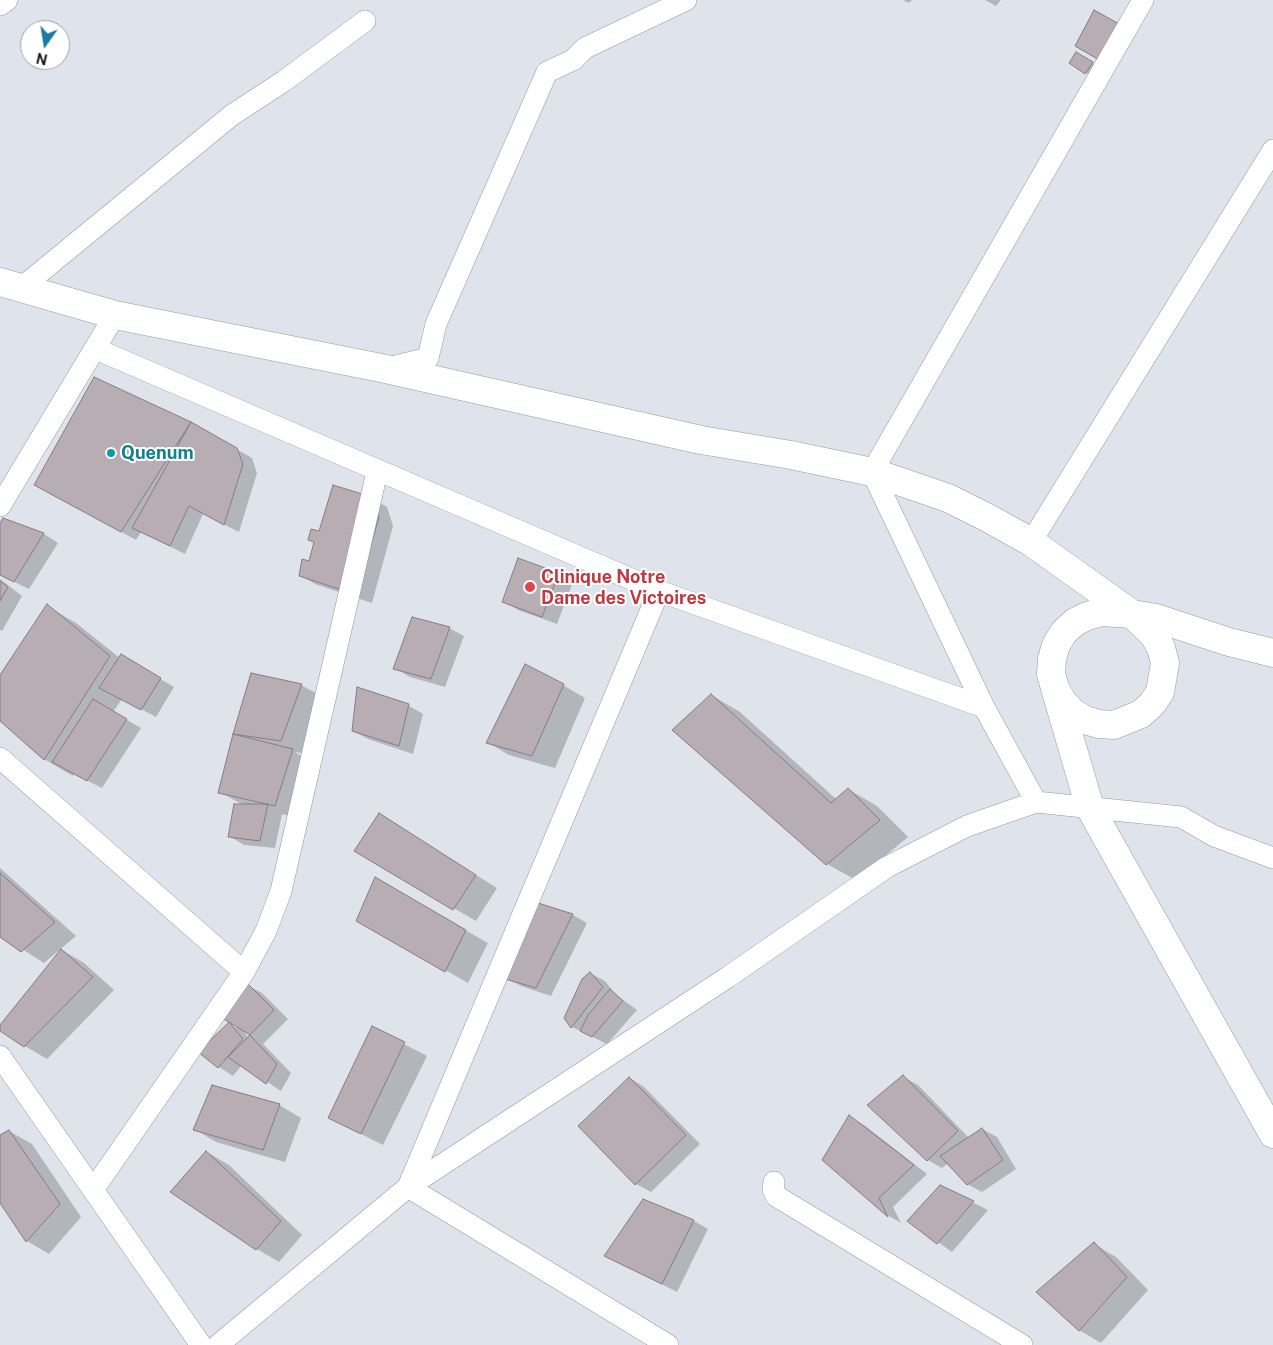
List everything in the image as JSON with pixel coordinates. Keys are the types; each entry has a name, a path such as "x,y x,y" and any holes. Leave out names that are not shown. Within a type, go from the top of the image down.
{"main road":[{"path":"11,285 115,314 386,369 701,440 791,454 872,472 948,498 1031,542 1132,614 1154,635 1161,648 1165,663 1160,692 1147,709 1128,721 1114,725 1099,724 1085,720 1072,712 1062,701 1055,688"},
{"path":"1273,653 1229,642 1156,618 1102,612 1075,622 1064,632 1056,645 1052,659 1051,674 1090,808 1273,1134"}],"street":[{"path":"0,5 7,0"},
{"path":"386,369 428,358 436,324 547,72 573,60 585,48 686,0"},
{"path":"1036,802 984,707 872,472 1143,0"},
{"path":"11,285 232,115 284,81 365,21"},
{"path":"1031,542 1273,150"},
{"path":"0,506 96,349 115,314"},
{"path":"96,349 378,472 659,590 984,707"},
{"path":"93,1190 244,972 266,931 281,891 378,472"},
{"path":"408,1187 659,590"},
{"path":"0,758 244,972"},
{"path":"218,1345 408,1187 728,978 887,867 967,826 1036,802 1181,817 1214,836 1273,858"},
{"path":"0,1056 201,1345"},
{"path":"774,1182 773,1189 776,1196 1022,1345"},
{"path":"408,1187 668,1345"}],"building":[{"path":"1094,10 1121,25 1101,61 1075,46"},
{"path":"1076,52 1093,62 1085,74 1069,63"},
{"name":"Quenum","path":"94,377 191,422 121,532 34,485"},
{"path":"191,422 237,448 243,464 224,525 189,506 170,546 132,528"},
{"path":"333,485 372,497 379,517 357,595 299,576 302,559 309,561 314,542 308,540 311,529 319,531"},
{"path":"3,518 44,533 14,582 0,575 0,523"},
{"name":"Clinique Notre Dame des Victoires","path":"518,558 559,573 542,617 502,602"},
{"path":"0,581 8,587 0,601"},
{"path":"47,604 110,656 44,760 0,721 0,675"},
{"path":"412,617 450,627 431,679 393,669"},
{"path":"121,654 161,678 141,710 99,688"},
{"path":"525,664 564,684 532,756 486,743"},
{"path":"251,673 302,684 281,741 233,734"},
{"path":"357,687 409,704 399,746 352,731"},
{"path":"711,694 831,803 848,788 880,820 826,865 672,730"},
{"path":"93,699 127,719 87,781 52,762"},
{"path":"233,734 293,749 275,806 218,793"},
{"path":"234,804 268,804 260,841 228,837"},
{"path":"379,813 476,875 453,910 354,851"},
{"path":"0,873 55,922 21,952 0,937"},
{"path":"375,877 466,930 445,972 356,921"},
{"path":"538,903 573,914 536,988 505,979"},
{"path":"61,949 93,977 24,1047 0,1031 0,1025"},
{"path":"590,972 603,987 571,1028 564,1018 582,979"},
{"path":"247,983 274,1010 250,1035 222,1018"},
{"path":"610,989 623,1001 592,1037 580,1031 588,1015"},
{"path":"229,1022 243,1039 218,1068 198,1052"},
{"path":"372,1026 405,1042 361,1134 328,1118"},
{"path":"250,1035 277,1064 266,1084 228,1057"},
{"path":"903,1075 958,1131 927,1161 867,1105"},
{"path":"629,1077 686,1135 635,1185 578,1126"},
{"path":"212,1085 280,1104 263,1150 193,1130"},
{"path":"849,1115 914,1165 879,1198 888,1217 822,1160"},
{"path":"982,1128 1003,1160 967,1185 940,1156"},
{"path":"9,1130 60,1204 26,1242 0,1203 0,1135"},
{"path":"206,1151 281,1221 256,1250 170,1192"},
{"path":"940,1185 974,1201 937,1244 907,1221"},
{"path":"643,1199 694,1220 662,1284 604,1256"},
{"path":"1094,1242 1127,1277 1079,1331 1036,1292"}],"place":[{"name":"Quenum","path":"111,453"},
{"name":"Clinique Notre Dame des Victoires","path":"530,587"}]}
